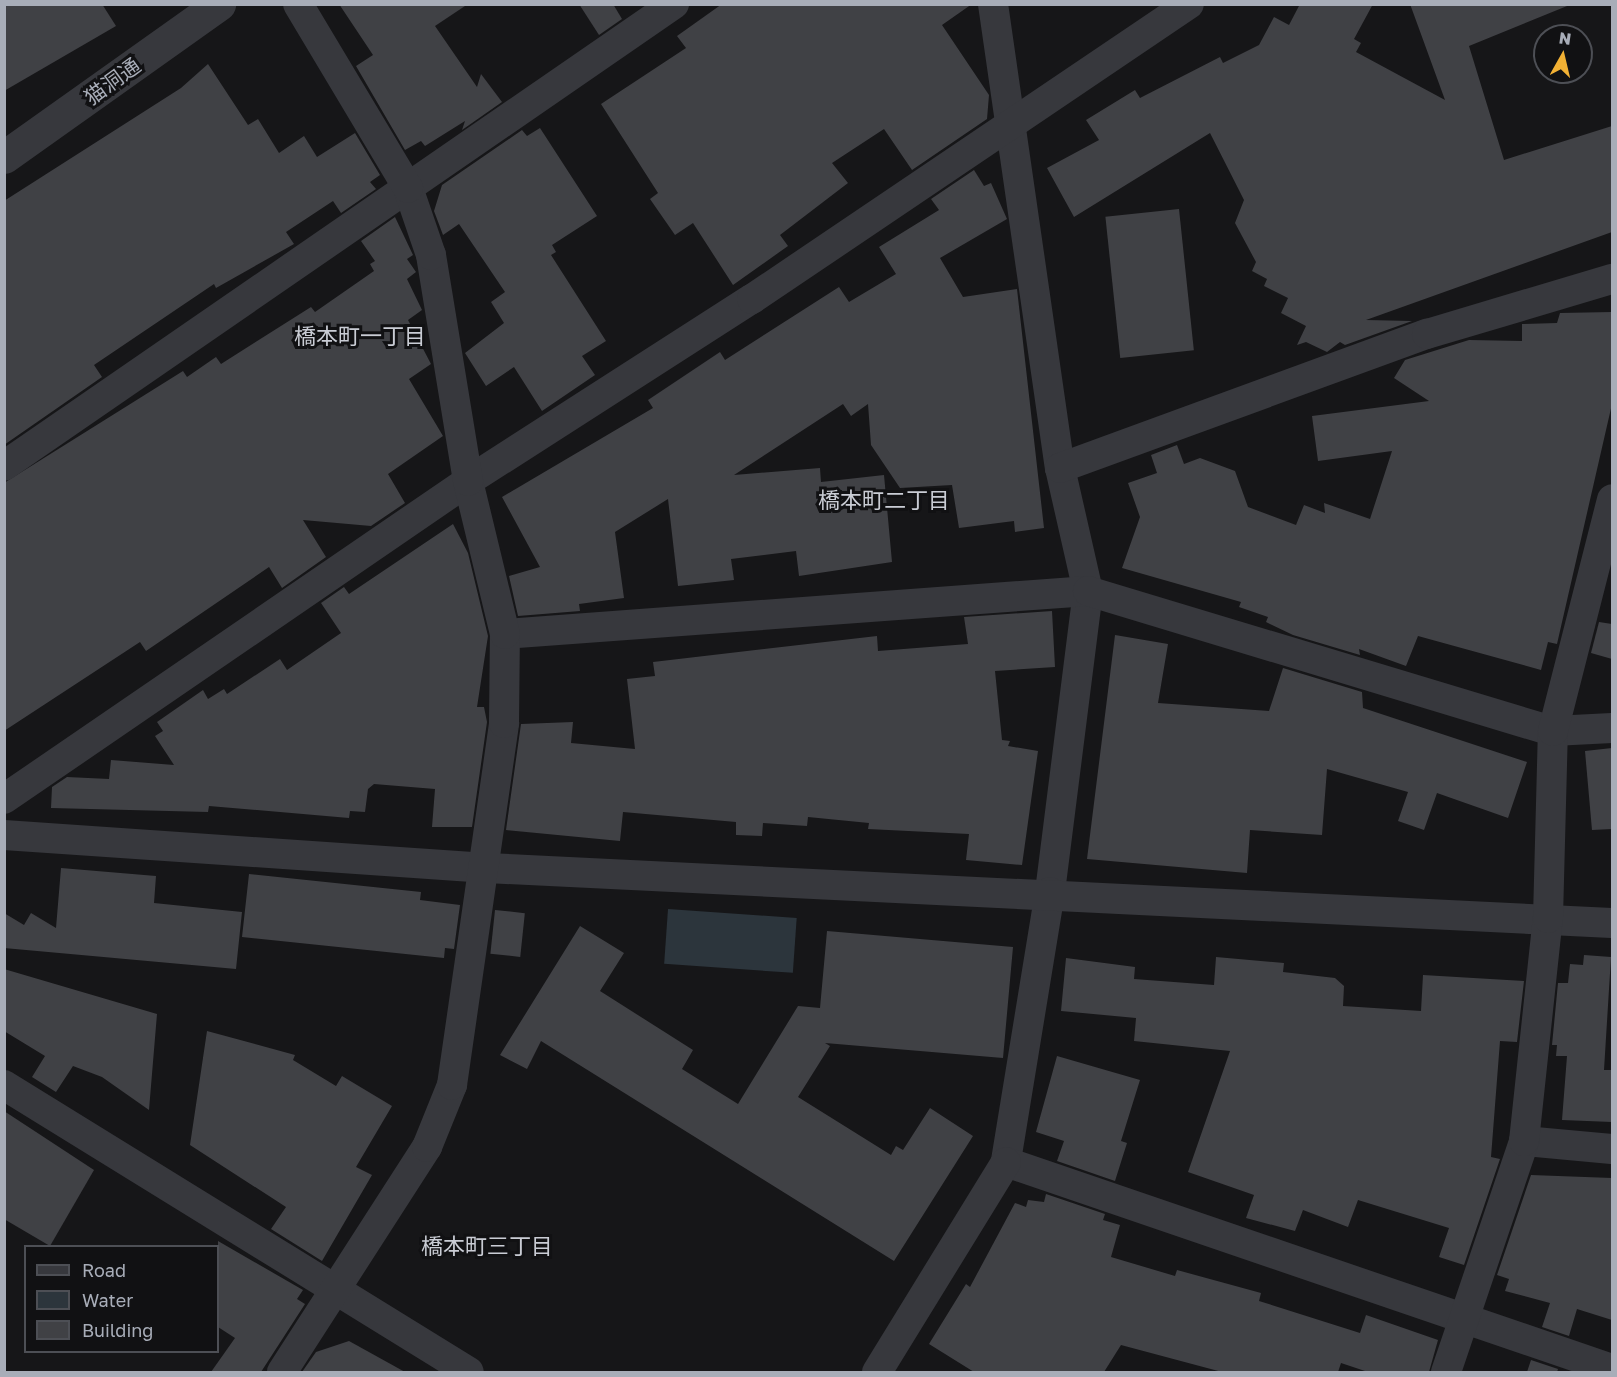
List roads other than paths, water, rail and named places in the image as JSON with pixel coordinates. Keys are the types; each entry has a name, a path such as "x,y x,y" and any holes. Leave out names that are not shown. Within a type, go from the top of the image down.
{"street":[{"name":"猫洞通","path":"4,158 219,4"},
{"path":"282,1372 427,1147 452,1085 487,868 504,723 505,634 468,481 431,255 408,188 298,4"},
{"path":"4,466 674,4"},
{"path":"888,1369 1006,1162 1050,892 1088,591 1060,468 993,4"},
{"path":"4,799 468,481 1012,126 1190,4"},
{"path":"1060,468 1427,334 1612,279"},
{"path":"1446,1372 1524,1141 1548,918 1553,731 1612,499"},
{"path":"505,634 1088,591 1553,731 1612,728"},
{"path":"4,835 487,868 1050,892 1612,922"},
{"path":"4,1085 468,1372"},
{"path":"1524,1141 1612,1149"},
{"path":"1006,1162 1465,1316 1612,1369"}],"water":[{"path":"668,909 797,918 793,973 664,964"}],"district":[{"name":"橋本町一丁目","path":"360,336"},
{"name":"橋本町二丁目","path":"884,500"},
{"name":"橋本町三丁目","path":"487,1246"}]}
